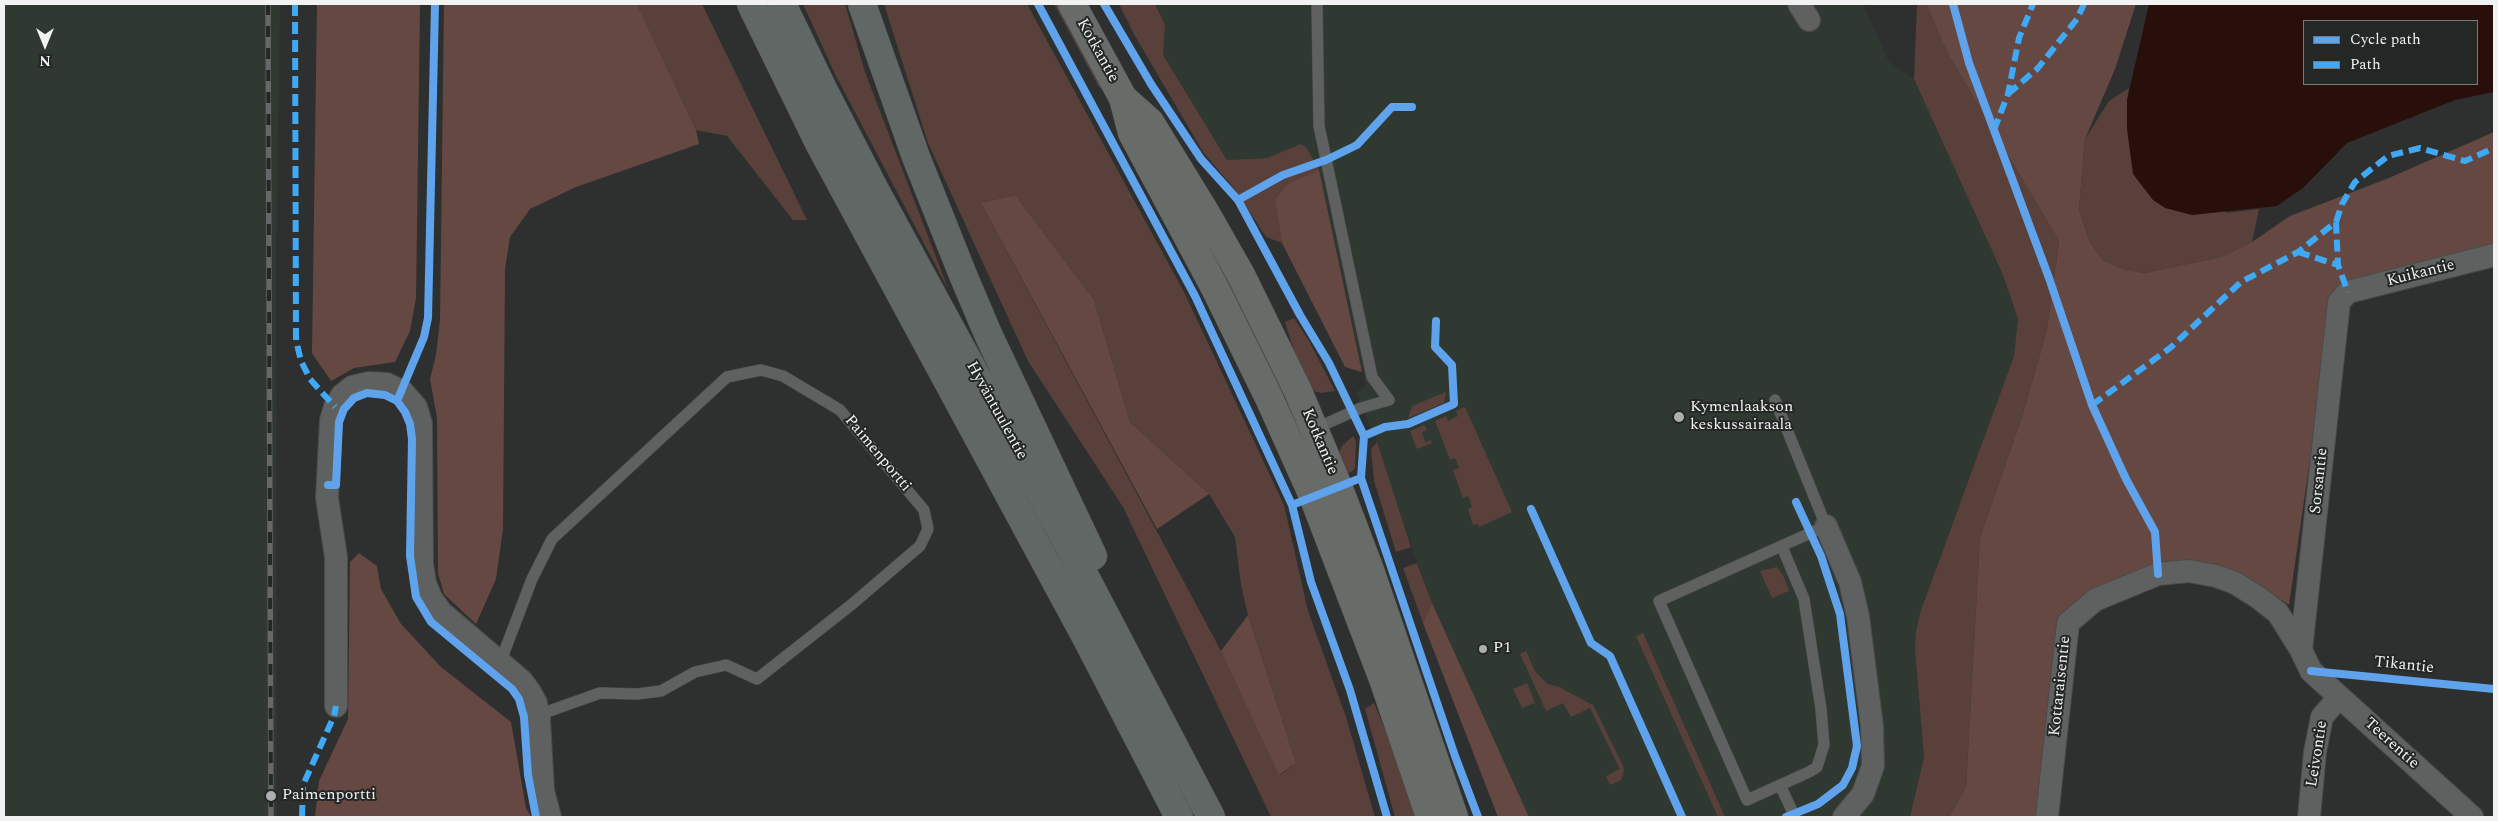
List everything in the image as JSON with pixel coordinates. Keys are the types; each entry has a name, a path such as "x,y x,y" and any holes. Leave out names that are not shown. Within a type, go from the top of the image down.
{"highway":[{"path":"732,4 819,143"},
{"name":"Hyväntuulentie","path":"751,4 819,143 1082,631 1179,817"},
{"name":"Hyväntuulentie","path":"782,4 875,190 1159,715 1211,817"},
{"path":"862,4 916,158 963,275 988,334 1085,536 1159,715"}],"street":[{"name":"Kotkantie","path":"1072,4 1123,98 1150,122 1204,210 1241,275 1298,391 1301,435 1348,583 1430,817"},
{"name":"Kuikantie","path":"2348,292 2494,255"},
{"name":"Sorsantie","path":"2301,650 2340,302 2348,292"},
{"path":"336,706 336,557 327,498 328,438 335,406 342,395 352,387 369,383 387,384 403,392 416,407 421,424 422,564 425,583 431,598 441,612 522,681 530,692 538,715 543,791 550,817"},
{"name":"Kotkantie","path":"1301,435 1370,570 1454,817"},
{"path":"1826,526 1847,575 1858,616 1872,726 1873,766 1863,794 1844,817"},
{"name":"Kottaraisentie","path":"2046,817 2068,623 2095,600 2158,574 2189,571 2216,576 2235,583 2278,613 2301,650"},
{"name":"Teerentie","path":"2301,650 2311,671 2472,817"},
{"name":"Leivontie","path":"2309,817 2315,752 2322,717 2340,697"}],"lane":[{"path":"1301,435 1361,408 1389,400 1372,377 1319,126 1317,4"},
{"name":"Paimenportti","path":"500,663 532,579 552,540 727,377 760,370 783,376 840,410 924,510 928,529 920,546 851,605 757,679 726,665 695,672 661,691 637,694 600,693 538,715"},
{"path":"1776,400 1826,526 1659,601 1748,800 1817,767 1824,745 1821,708 1805,607 1782,547"},
{"path":"1780,785 1795,817"}],"shaded area":[{"path":"4,4 280,4 276,265 277,817 4,817"},
{"path":"317,4 420,4 416,298 410,331 395,362 354,368 331,381 312,353"},
{"path":"444,4 637,4 696,130 699,144 576,187 530,209 510,237 505,269 503,529 496,579 476,624 444,594 438,573 437,418 430,379 436,355 440,320"},
{"path":"637,4 702,4 807,220 793,220 727,136 696,130"},
{"path":"803,4 845,4 865,72 949,291 835,74"},
{"path":"884,4 1027,4 1184,292 1284,505 1308,611 1346,717 1375,817 1271,817 1123,507 1028,361 928,143","holes":["1015,195 1094,300 1130,422 1209,494 1235,537 1241,585 1248,615 1296,763 1280,775 1221,651 981,203"]},
{"path":"1054,4 1063,4 1109,91 1099,87"},
{"path":"1119,4 1155,4 1165,25 1163,55 1227,160 1267,158 1301,144 1307,148 1319,170 1287,184 1275,200 1282,243 1266,237 1236,191 1203,152 1135,36"},
{"name":"Kymenlaakson keskussairaala","path":"1155,4 1863,4 1889,62 1914,79 2003,275 2018,319 2014,356 1920,613 1915,651 1924,757 1910,817 1529,817 1432,603 1382,462 1377,442 1356,392 1366,387 1319,170 1307,148 1301,144 1267,158 1227,160 1163,55 1165,25"},
{"path":"1917,4 1926,4 1947,52 2059,241 2047,330 2021,420 1980,537 1966,787 1949,817 1910,817 1924,757 1915,651 1916,632 1920,613 2014,356 2018,319 2003,275 1914,79"},
{"path":"1926,4 2136,4 2115,69 2085,139 2079,209 2090,243 2103,260 2125,270 2145,273 2221,257 2252,242 2290,216 2389,178 2494,132 2494,247 2333,299 2289,605 2264,589 2194,563 2062,616 2039,817 1949,817 1966,787 1980,537 2021,420 2047,330 2059,241 1947,52"},
{"path":"2149,4 2494,4 2494,92 2455,100 2347,143 2303,188 2277,206 2192,215 2165,208 2153,200 2133,174 2127,129 2127,100"},
{"path":"2129,88 2127,100 2227,213 2259,209 2252,242 2221,257 2145,273 2125,270 2103,260 2090,243 2079,209 2085,139 2109,101"},
{"path":"1319,170 1362,372 1345,367 1282,243 1275,200 1287,184"},
{"path":"1015,195 1094,300 1130,422 1209,494 1157,529 981,203"},
{"path":"1294,318 1309,341 1335,391 1321,393 1309,389 1302,377 1285,322"},
{"path":"1446,392 1444,403 1408,418 1412,406"},
{"path":"1465,407 1512,512 1479,527 1478,524 1473,525 1468,509 1472,507 1468,496 1463,498 1453,470 1459,468 1455,458 1450,460 1435,421 1446,416 1448,421 1458,416 1456,411"},
{"path":"1425,425 1427,430 1422,432 1425,442 1431,440 1432,443 1417,449 1410,431"},
{"path":"1353,436 1356,441 1355,467 1354,470 1342,476 1338,461 1339,453 1342,446"},
{"path":"1377,442 1411,547 1396,552 1374,481 1371,449"},
{"path":"359,553 377,566 381,589 401,624 441,667 511,722 526,808 531,817 315,817 319,781 348,719 350,562"},
{"path":"1417,563 1432,603 1423,623 1403,568"},
{"path":"1777,567 1784,577 1789,591 1772,598 1760,571"},
{"path":"1432,603 1529,817 1498,817 1423,623"},
{"path":"1248,615 1296,763 1279,775 1221,651"},
{"path":"1643,633 1725,817 1718,817 1636,636"},
{"path":"1526,651 1535,671 1547,684 1559,687 1593,705 1623,766 1624,771 1621,780 1610,785 1606,776 1620,769 1590,708 1571,717 1563,703 1546,711 1520,654"},
{"path":"1527,683 1535,703 1522,708 1513,689"},
{"path":"1374,703 1408,785 1419,817 1395,817 1365,709"}],"railway":[{"path":"268,4 271,817"}],"marked path":[{"path":"295,4 296,340 301,361 310,379 335,407"},
{"path":"1994,130 2008,94 2019,38 2033,4"},
{"path":"2008,94 2038,68 2077,19 2084,4"},
{"path":"2336,222 2342,204 2355,182 2388,156 2420,148 2465,161 2494,148"},
{"path":"2092,405 2170,348 2241,282 2298,252 2336,222 2338,265 2348,292"},
{"path":"2298,252 2338,265"},
{"path":"302,817 303,785 334,716 336,706"}],"cycle path":[{"path":"397,401 424,337 428,318 435,4"},
{"path":"1038,4 1195,296 1292,505 1311,582 1350,690 1387,817"},
{"path":"1104,4 1151,84 1201,159 1238,200 1300,315 1329,363 1364,436 1361,478 1455,756 1478,817"},
{"path":"1953,4 1969,63 2049,278 2092,405 2126,479 2155,532 2158,574"},
{"path":"1238,200 1283,175 1326,160 1357,145 1392,107 1412,107"},
{"path":"1364,436 1385,427 1408,424 1454,404 1452,365 1435,347 1436,321"},
{"path":"328,485 336,485 339,422 344,409 354,398 367,393 385,395 397,401 405,412 410,424 412,439 410,556 416,597 431,622 512,689 519,699 524,717 528,775 536,817"},
{"path":"1292,505 1361,478"},
{"path":"1786,817 1818,804 1843,785 1852,768 1857,746 1840,614 1821,556 1796,502"},
{"path":"1531,509 1591,643 1610,656 1682,817"},
{"name":"Tikantie","path":"2311,671 2494,689"}],"place":[{"name":"Kymenlaakson keskussairaala","path":"1679,417"},
{"name":"P1","path":"1483,649"},
{"name":"Paimenportti","path":"271,796"}]}
